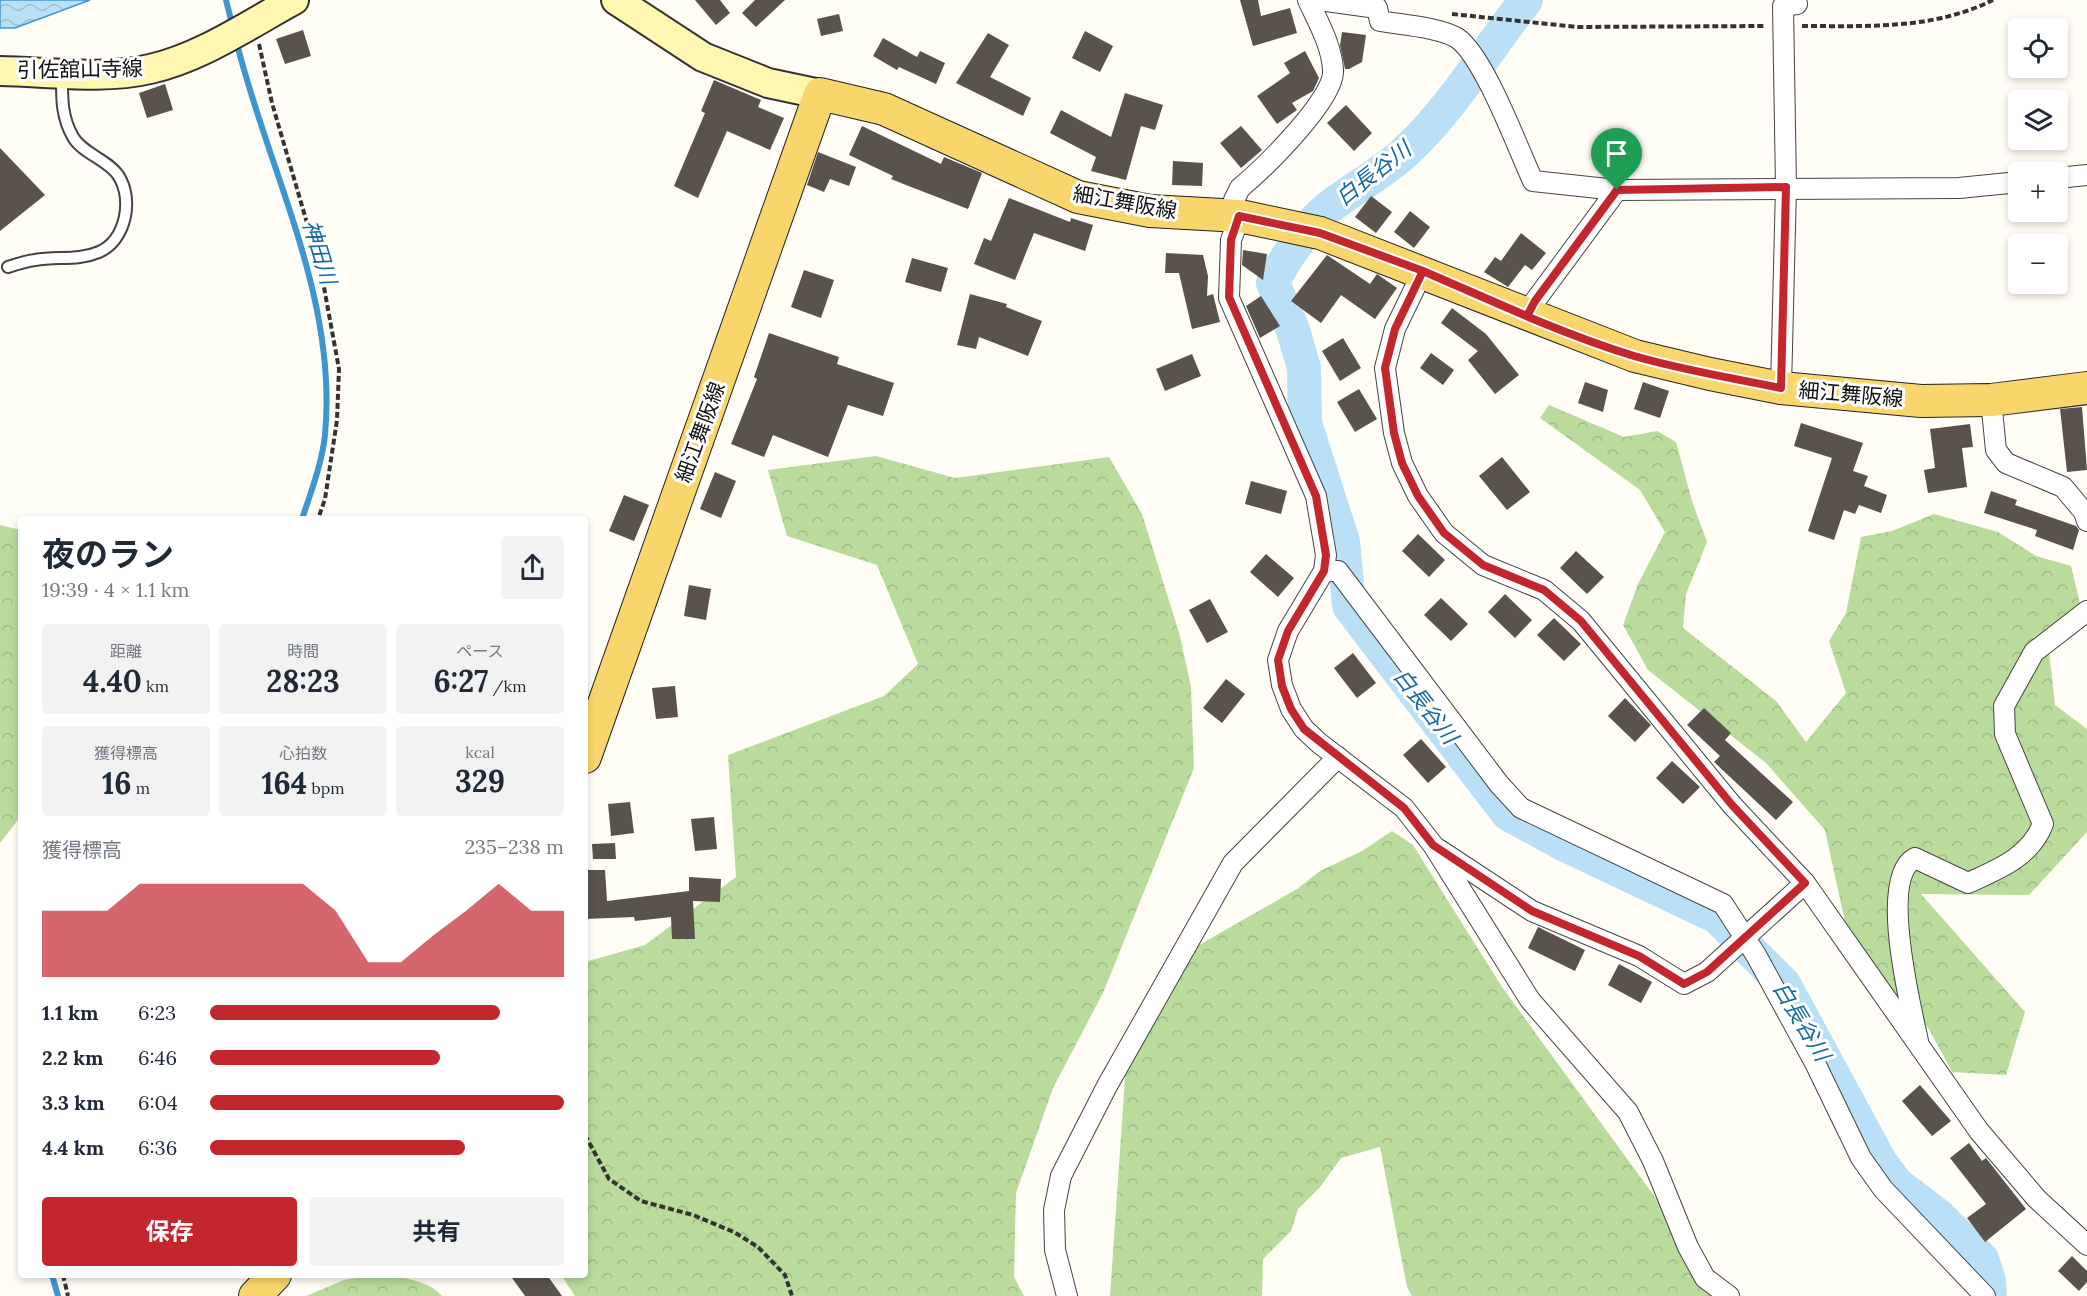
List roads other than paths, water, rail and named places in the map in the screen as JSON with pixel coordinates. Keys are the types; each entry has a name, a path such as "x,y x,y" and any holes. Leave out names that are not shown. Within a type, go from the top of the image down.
{"main road":[{"name":"引佐舘山寺線","path":"0,70 130,72 150,69 190,56 294,0"},
{"path":"616,0 703,57 720,65 768,83 820,94"},
{"name":"細江舞阪線","path":"588,749 820,94 884,109 1078,197 1150,211 1239,216 1310,231 1423,271 1527,316 1635,356 1781,388 1899,399 1991,400 2087,388"},
{"path":"255,1296 272,1278"}],"street":[{"path":"1308,0 1327,42 1334,71 1330,89 1317,109 1240,188 1234,200 1239,216 1231,240 1229,297 1316,496 1326,555 1324,571 1288,631 1278,660 1282,686 1291,709 1304,729 1404,808 1433,845 1530,1000 1628,1112 1653,1161 1688,1247 1706,1278 1729,1296"},
{"path":"1319,0 1377,8 1380,21 1425,28 1457,38 1478,64 1533,181 1617,190 1786,187 1959,188 2008,183"},
{"path":"1781,388 1786,187 1782,26 1783,6 1797,4"},
{"path":"2068,177 2087,175"},
{"path":"1527,316 1535,301 1617,190"},
{"path":"1423,271 1395,329 1385,368 1394,433 1402,463 1418,496 1444,533 1483,565 1544,590 1581,621 1732,805 1805,883 1979,1131 2037,1199 2087,1245"},
{"path":"1991,400 1996,450 2001,457 2006,463 2063,487 2084,512 2087,521"},
{"path":"1324,571 1338,571 1499,784 1521,808 1723,904 1746,936 1815,1063 1861,1158 1883,1189 1985,1296"},
{"path":"1920,1048 1898,938 1901,876 1908,863 1915,858 1968,882 2019,857 2037,838 2043,824 2005,734 2004,706 2034,652 2087,611"},
{"path":"1067,1296 1055,1250 1054,1210 1061,1176 1107,1086 1233,863 1338,757"},
{"path":"1433,845 1532,911 1639,956 1684,984 1707,972 1805,883"}],"lane":[{"path":"8,267 34,260 76,258 101,251 115,239 124,224 127,198 118,175 74,139 62,113 62,72"}],"water":[{"path":"0,0 90,0 15,28 0,28"}],"waterway":[{"name":"神田川","path":"226,0 233,28"},
{"name":"白長谷川","path":"1526,0 1468,80 1421,136 1395,161 1319,216 1296,244 1273,283 1293,330 1304,368 1305,423 1343,542 1349,606 1508,814 1565,845 1717,917 1784,984 1881,1163 1897,1184 1939,1216 1982,1259 1989,1281 1990,1296"},
{"name":"神田川","path":"236,40 297,234 311,283 321,333 326,383 324,446 303,516"},
{"name":"神田川","path":"53,1278 58,1296"}]}
